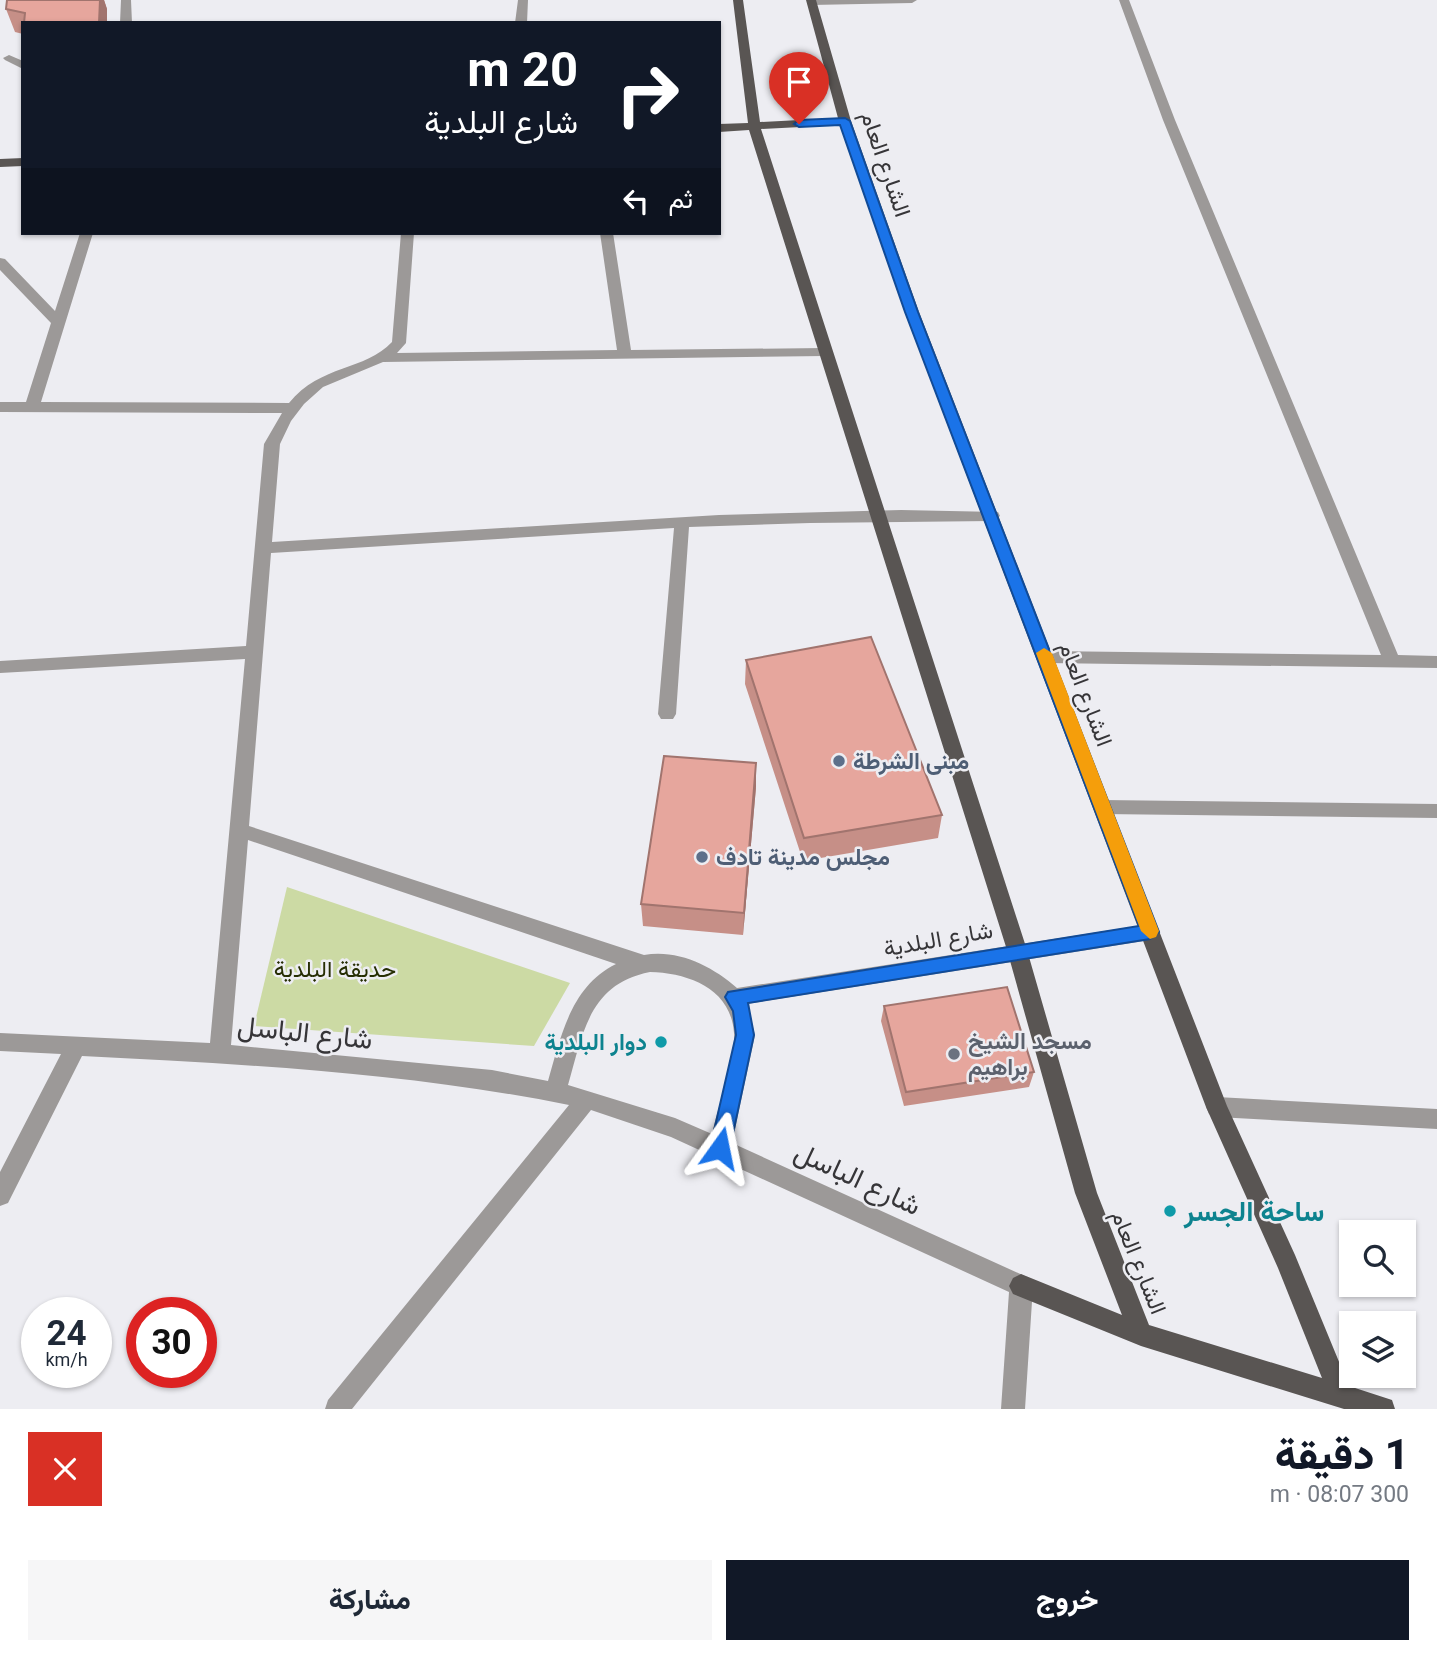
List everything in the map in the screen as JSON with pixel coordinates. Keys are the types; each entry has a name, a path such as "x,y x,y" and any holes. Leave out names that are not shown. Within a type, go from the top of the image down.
{"main road":[{"name":"الشارع العام","path":"738,0 754,126 1017,950 1086,1193 1141,1334"},
{"name":"الشارع العام","path":"811,1 845,121 912,312 1217,1107 1287,1263 1341,1396"},
{"path":"721,128 845,121"},
{"path":"0,163 21,163"},
{"name":"شارع الباسل","path":"1021,1286 1141,1334 1383,1409"}],"street":[{"path":"126,0 126,21"},
{"path":"521,21 523,0"},
{"path":"811,1 912,0"},
{"path":"1124,0 1169,120 1392,662"},
{"path":"9,58 21,65"},
{"path":"32,407 85,235"},
{"path":"606,235 624,352"},
{"path":"384,358 399,343 406,238"},
{"path":"0,261 58,321"},
{"path":"220,1053 252,652 272,444 292,408 302,396 328,377 384,358 624,352 824,352"},
{"path":"0,407 292,408"},
{"path":"263,548 682,522 878,514 992,516"},
{"path":"667,714 682,522"},
{"path":"0,667 252,652"},
{"path":"1045,657 1437,662"},
{"path":"1102,807 1437,811"},
{"path":"239,830 644,964"},
{"name":"شارع البلدية","path":"735,997 1017,950 1150,932"},
{"path":"555,1093 580,1015 589,999 609,977 625,968 644,964 673,965 697,970 725,986 742,1010 745,1035 720,1148"},
{"name":"شارع الباسل","path":"0,1042 220,1053 492,1080 587,1100 653,1120 720,1148 1021,1286"},
{"path":"0,1195 77,1045"},
{"path":"337,1409 587,1100"},
{"path":"1217,1107 1437,1119"},
{"path":"1013,1409 1021,1286"}],"green space":[{"name":"حديقة البلدية","path":"287,887 570,983 534,1046 254,1026"}],"building":[{"path":"7,0 100,0 99,21 24,21 25,13 6,9"},
{"name":"مبنى الشرطة","path":"871,637 942,815 804,838 746,660"},
{"name":"مجلس مدينة تادف","path":"664,756 756,763 744,913 641,904"},
{"name":"مسجد الشيخ براهيم","path":"1007,987 1034,1072 906,1092 884,1006"}],"slow traffic":[{"path":"1044,653 1150,931"}],"place":[{"name":"مبنى الشرطة","path":"839,761"},
{"name":"مجلس مدينة تادف","path":"702,857"},
{"name":"دوار البلدية","path":"661,1042"},
{"name":"مسجد الشيخ براهيم","path":"954,1054"},
{"name":"ساحة الجسر","path":"1170,1211"}],"route":[{"path":"720,1148 745,1035 742,1010 735,997 1017,950 1150,932 912,312 845,121 799,124"}]}
